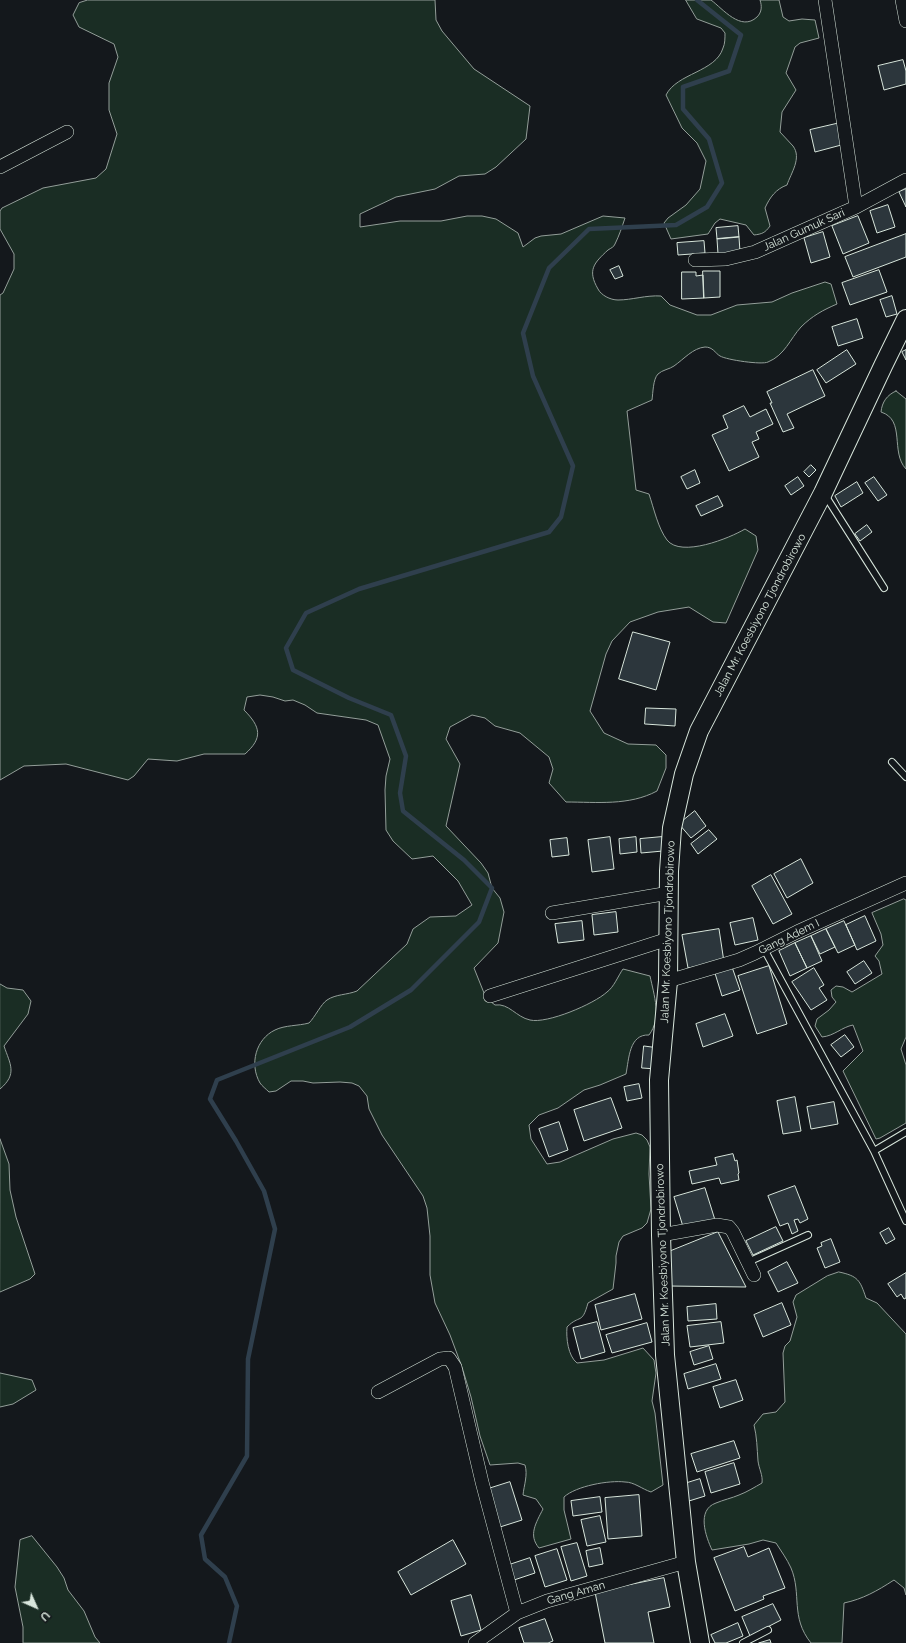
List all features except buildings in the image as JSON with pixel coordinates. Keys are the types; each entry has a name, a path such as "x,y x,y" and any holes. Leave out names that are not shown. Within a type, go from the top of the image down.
{"main road":[{"name":"Jalan Mr. Koesbiyono Tjondrobirowo","path":"700,1643 686,1562 665,1355 661,1235 660,1080 668,981 669,893 672,828 684,774 699,731 823,493 906,319"}],"street":[{"path":"825,0 856,207"},
{"path":"902,0 906,21"},
{"path":"0,167 67,132"},
{"name":"Jalan Gumuk Sari","path":"695,260 746,255 856,207 906,180"},
{"name":"Gang Adem I","path":"668,981 739,960 906,883"},
{"path":"552,912 669,893"},
{"path":"490,996 668,939"},
{"path":"661,1235 717,1226 729,1227 733,1232 754,1275"},
{"path":"378,1392 440,1359 449,1358 455,1366 482,1482 517,1614"},
{"name":"Gang Aman","path":"475,1643 517,1614 547,1601 686,1562"}],"lane":[{"path":"823,493 884,588"},
{"path":"892,762 906,776"},
{"path":"764,949 874,1151 906,1221"},
{"path":"874,1151 906,1132"},
{"path":"748,1262 808,1235"},
{"path":"743,1643 768,1630"}],"green space":[{"path":"88,0 435,0 436,20 442,31 474,69 530,106 526,139 496,167 485,174 459,176 435,189 396,197 360,214 360,227 400,221 441,221 467,216 482,216 496,219 518,233 523,247 535,238 561,234 603,216 625,218 615,245 599,259 594,267 593,277 599,291 606,297 615,300 661,296 670,305 697,315 711,315 737,305 772,302 792,293 825,282 831,284 837,304 805,323 783,351 774,359 765,363 744,362 724,358 708,347 696,349 672,367 662,371 656,376 652,400 627,411 636,490 649,494 659,524 667,540 674,545 694,547 706,545 745,529 756,536 758,550 726,623 713,622 689,607 658,612 630,622 612,641 606,654 590,711 604,733 628,744 656,745 666,755 666,768 657,791 646,796 624,801 566,802 549,783 553,769 549,757 520,733 495,726 485,718 472,715 450,727 446,739 460,764 446,826 481,863 488,873 492,888 500,898 504,912 498,943 474,968 486,998 495,1005 509,1008 530,1020 547,1019 570,1012 601,997 612,987 623,969 650,976 655,999 656,1014 653,1028 649,1035 642,1036 637,1039 631,1048 626,1074 584,1090 558,1108 539,1115 529,1125 531,1139 547,1164 560,1162 613,1139 636,1133 642,1135 647,1140 650,1147 649,1174 651,1209 647,1223 642,1228 623,1236 619,1242 616,1256 613,1289 588,1303 582,1317 567,1327 567,1336 568,1346 574,1360 577,1363 604,1360 643,1348 654,1360 656,1373 652,1401 655,1413 663,1485 651,1492 628,1482 610,1482 584,1487 569,1493 564,1497 564,1510 571,1539 539,1548 534,1538 534,1529 543,1509 536,1499 523,1495 526,1476 525,1465 518,1463 490,1465 480,1436 462,1367 450,1335 435,1303 430,1275 430,1236 427,1208 423,1196 382,1135 369,1109 367,1096 359,1086 352,1083 340,1082 313,1083 291,1081 276,1091 269,1092 261,1084 255,1068 256,1053 263,1039 268,1034 283,1027 309,1023 322,1004 327,1000 357,991 407,944 413,929 430,917 456,916 472,905 458,881 433,856 412,859 393,841 386,830 385,790 386,776 390,759 378,725 366,720 317,713 305,705 293,700 285,701 260,695 247,697 244,710 254,722 258,732 255,743 245,754 204,754 177,761 148,759 134,776 128,780 66,764 24,766 0,780 0,295 3,293 14,269 14,254 0,229 0,211 2,208 43,188 96,178 106,169 117,134 109,110 109,83 118,57 114,44 79,27 73,15 79,3"},
{"path":"686,0 711,0 732,18 745,22 751,21 759,15 761,9 760,0 779,0 783,17 789,21 802,19 815,20 819,38 800,43 795,47 786,73 796,90 782,112 780,132 793,146 796,155 795,166 787,185 771,197 765,208 770,226 761,234 754,235 746,225 720,219 715,223 708,234 671,239 664,223 668,218 686,205 700,189 706,161 697,143 682,128 666,95 671,88 679,82 713,62 719,56 725,41 725,33 721,28 697,19"},
{"path":"896,391 906,399 906,469 901,462 896,429 893,422 889,416 881,412 882,405 886,399"},
{"path":"904,899 906,900 906,1037 901,1049 906,1065 906,1123 876,1139 843,1071 863,1051 853,1025 822,1037 815,1026 817,1019 829,1010 836,1002 832,997 831,990 836,986 843,987 852,992 882,974 879,961 875,956 883,945 881,934 872,913"},
{"path":"0,984 7,988 23,990 31,1001 28,1014 4,1046 10,1064 11,1074 6,1084 0,1089"},
{"path":"0,1139 9,1164 10,1190 16,1217 35,1274 30,1279 0,1292"},
{"path":"839,1272 854,1277 860,1283 866,1298 877,1303 906,1334 906,1595 904,1588 894,1580 870,1594 844,1603 842,1643 811,1643 805,1633 798,1615 796,1587 791,1568 776,1543 763,1540 749,1544 712,1550 705,1531 704,1518 706,1511 710,1506 742,1494 762,1483 754,1425 763,1414 776,1412 785,1402 783,1353 785,1346 790,1341 797,1317 793,1302 796,1295 827,1276"},
{"path":"0,1373 32,1380 36,1390 13,1404 0,1407"},
{"path":"32,1536 64,1578 68,1590 84,1611 95,1637 100,1643 23,1643 23,1627 15,1587 20,1540"}],"waterway":[{"path":"229,1643 237,1606 225,1577 205,1559 201,1535 247,1456 248,1359 275,1229 264,1191 210,1099 217,1080 350,1027 411,990 479,922 492,888 464,860 403,811 400,793 406,756 391,715 349,698 293,670 286,648 306,613 359,589 549,532 561,517 573,466 533,376 523,333 549,268 589,229 676,225 707,207 722,183 709,139 683,109 683,87 729,71 741,35 697,0"}]}
